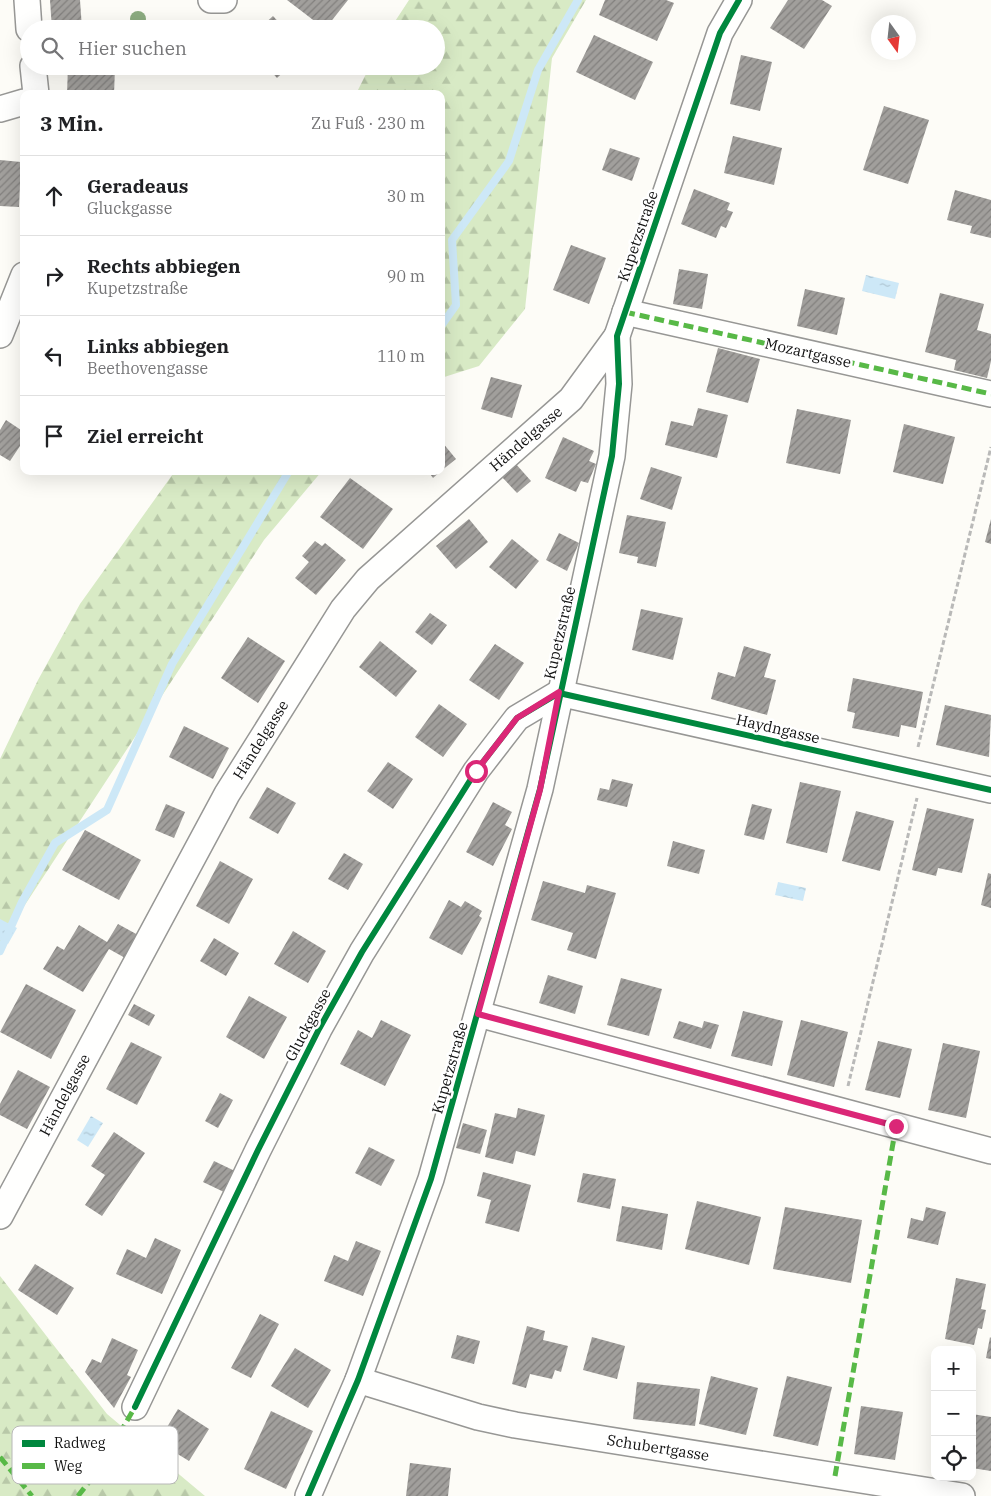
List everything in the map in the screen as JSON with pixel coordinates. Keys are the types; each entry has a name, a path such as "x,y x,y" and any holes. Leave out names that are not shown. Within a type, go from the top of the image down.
{"street":[{"path":"27,0 28,20"},
{"path":"211,0 224,0"},
{"name":"Kupetzstraße","path":"308,1496 358,1380 431,1179 540,790 559,692 612,456 619,384 617,336 720,33 739,0"},
{"path":"34,75 36,90"},
{"path":"0,109 20,103"},
{"path":"0,335 20,285"},
{"name":"Mozartgasse","path":"625,312 991,394"},
{"name":"Händelgasse","path":"0,1216 227,794 343,609 368,579 571,400 617,336"},
{"name":"Haydngasse","path":"559,692 991,790"},
{"name":"Gluckgasse","path":"135,1407 258,1150 319,1029 362,952 476,771 517,718 559,692"},
{"path":"478,1014 991,1151"},
{"name":"Schubertgasse","path":"358,1380 478,1417 515,1425 962,1496"}],"path":[{"path":"842,1111 991,446"}],"green space":[{"path":"409,0 586,0 552,58 525,309 479,366 445,377 445,90 358,90 366,75 445,75 445,20 396,20"},
{"path":"172,475 319,475 264,540 0,943 0,759 38,680 80,604"},
{"path":"0,1276 107,1414 121,1426 12,1426 12,1484 178,1484 178,1473 205,1496 0,1496"}],"water":[{"path":"866,275 899,283 895,299 862,291"},
{"path":"778,882 806,888 803,901 775,895"},
{"path":"0,919 17,928 8,944 0,940"},
{"path":"91,1116 103,1123 88,1147 77,1140"}],"building":[{"path":"50,0 80,0 81,20 51,20"},
{"path":"287,0 348,0 332,20 313,20"},
{"path":"605,0 666,0 674,3 657,41 599,15"},
{"path":"788,0 822,0 832,6 804,49 770,28"},
{"path":"273,16 277,20 269,20"},
{"path":"594,35 653,62 635,100 576,72"},
{"path":"741,55 772,62 760,111 730,104"},
{"path":"68,75 115,75 114,90 67,90"},
{"path":"884,106 929,120 908,184 863,170"},
{"path":"733,136 782,148 774,185 724,173"},
{"path":"610,148 640,158 632,181 602,170"},
{"path":"0,160 20,162 19,207 0,206"},
{"path":"694,189 730,203 727,210 733,212 726,228 721,226 716,238 681,224"},
{"path":"955,190 991,200 991,238 970,233 972,226 947,220"},
{"path":"571,245 606,258 589,304 553,290"},
{"path":"679,269 708,274 702,309 673,304"},
{"path":"805,289 845,298 837,335 797,326"},
{"path":"940,293 984,304 977,330 991,334 991,361 987,378 954,370 956,360 925,352"},
{"path":"718,348 760,359 748,403 706,392"},
{"path":"491,377 522,385 512,418 481,409"},
{"path":"698,408 728,415 717,458 665,445 671,421 693,426"},
{"path":"797,409 851,420 840,474 786,463"},
{"path":"6,420 20,429 20,446 10,461 0,455 0,430"},
{"path":"904,424 955,437 943,484 893,472"},
{"path":"563,437 594,451 589,461 596,464 588,483 581,481 576,492 545,478"},
{"path":"445,446 456,459 445,468"},
{"path":"515,463 531,481 517,493 501,476"},
{"path":"651,467 682,477 672,510 640,499"},
{"path":"350,478 393,509 363,549 320,517"},
{"path":"627,515 666,522 656,567 637,563 638,557 619,553"},
{"path":"469,519 488,542 456,569 436,546"},
{"path":"991,519 991,544 985,542"},
{"path":"559,533 579,543 567,571 546,560"},
{"path":"512,539 539,561 516,589 489,567"},
{"path":"315,541 322,546 325,543 346,560 316,595 295,578 309,562 302,556"},
{"path":"641,609 683,618 673,660 632,650"},
{"path":"430,613 447,625 432,645 415,632"},
{"path":"248,637 285,661 258,703 221,678"},
{"path":"380,641 417,671 396,697 359,667"},
{"path":"495,644 524,663 499,700 469,680"},
{"path":"744,646 771,654 764,677 776,680 767,715 711,699 718,672 735,677"},
{"path":"853,678 923,692 916,728 901,725 899,737 852,728 855,713 847,711"},
{"path":"439,704 467,724 443,757 415,737"},
{"path":"945,705 991,715 989,757 936,745"},
{"path":"184,726 229,748 213,779 169,757"},
{"path":"388,762 413,779 393,809 367,791"},
{"path":"612,779 633,784 627,807 597,800 600,788 609,790"},
{"path":"800,782 841,791 827,853 786,843"},
{"path":"267,787 296,803 278,834 249,818"},
{"path":"493,802 512,812 505,825 512,829 493,866 466,852"},
{"path":"166,804 185,812 174,838 155,830"},
{"path":"752,804 772,809 764,840 744,835"},
{"path":"927,808 974,819 962,873 938,868 936,876 912,870"},
{"path":"856,811 894,821 880,871 842,861"},
{"path":"85,830 141,860 119,900 62,870"},
{"path":"673,841 705,850 699,874 667,866"},
{"path":"344,853 363,864 348,890 328,879"},
{"path":"220,861 253,879 229,924 196,906"},
{"path":"988,873 991,874 991,908 981,905"},
{"path":"543,881 585,893 587,885 616,893 596,959 567,950 573,933 531,920"},
{"path":"449,900 461,907 465,901 482,911 479,916 482,918 462,955 429,938"},
{"path":"118,924 138,935 127,959 109,949 83,992 43,969 57,946 64,950 79,925 107,942"},
{"path":"293,931 326,951 308,983 274,964"},
{"path":"214,938 239,953 226,976 200,961"},
{"path":"548,975 583,986 575,1014 539,1003"},
{"path":"621,978 662,989 649,1036 607,1025"},
{"path":"26,984 76,1010 51,1059 0,1032"},
{"path":"249,996 287,1017 264,1059 226,1037"},
{"path":"134,1004 155,1015 149,1026 128,1015"},
{"path":"743,1011 783,1021 772,1066 731,1056"},
{"path":"381,1020 411,1035 385,1086 340,1064 358,1030 372,1038"},
{"path":"801,1020 848,1032 834,1087 787,1075"},
{"path":"679,1021 702,1028 704,1021 719,1025 711,1049 673,1038"},
{"path":"878,1041 912,1049 900,1098 865,1090"},
{"path":"131,1042 162,1057 137,1105 106,1089"},
{"path":"943,1043 980,1051 966,1118 928,1110"},
{"path":"18,1070 50,1087 27,1129 0,1115 0,1104"},
{"path":"220,1093 233,1100 218,1128 205,1121"},
{"path":"518,1108 545,1115 535,1156 516,1151 513,1164 485,1157 495,1113 516,1118"},
{"path":"463,1123 487,1130 480,1154 456,1148"},
{"path":"114,1132 145,1153 102,1216 85,1205 105,1175 91,1166"},
{"path":"369,1147 395,1160 381,1186 355,1173"},
{"path":"214,1161 237,1172 226,1193 203,1182"},
{"path":"483,1172 531,1185 519,1232 485,1223 491,1200 477,1196"},
{"path":"583,1173 616,1179 610,1209 577,1202"},
{"path":"697,1201 761,1217 749,1265 685,1249"},
{"path":"622,1206 668,1214 662,1250 616,1241"},
{"path":"785,1207 862,1220 851,1283 773,1269"},
{"path":"926,1207 946,1212 938,1245 907,1238 911,1218 923,1221"},
{"path":"155,1238 181,1250 162,1294 116,1274 127,1249 146,1258"},
{"path":"356,1241 381,1251 363,1296 324,1281 334,1255 348,1261"},
{"path":"35,1264 74,1288 57,1315 18,1290"},
{"path":"956,1278 986,1284 981,1309 986,1310 982,1329 978,1328 974,1345 945,1339"},
{"path":"260,1314 279,1324 251,1378 231,1368"},
{"path":"527,1326 545,1331 543,1340 568,1346 561,1372 555,1370 552,1379 530,1374 526,1388 512,1384"},
{"path":"457,1335 480,1341 474,1364 451,1358"},
{"path":"592,1337 625,1346 617,1379 583,1370"},
{"path":"112,1338 138,1350 127,1375 131,1377 114,1408 85,1372 92,1359 101,1363"},
{"path":"991,1338 991,1359 986,1358"},
{"path":"295,1348 331,1370 308,1408 271,1386"},
{"path":"711,1376 758,1388 746,1435 699,1424"},
{"path":"787,1376 832,1387 818,1446 773,1436"},
{"path":"637,1382 700,1389 695,1426 633,1419"},
{"path":"861,1406 903,1412 895,1460 854,1454"},
{"path":"178,1409 209,1429 189,1461 178,1454 178,1426 168,1426"},
{"path":"271,1411 313,1431 286,1489 244,1469"},
{"path":"976,1415 991,1417 991,1471 976,1469"},
{"path":"410,1463 451,1468 448,1496 406,1496"}],"waterway":[{"path":"445,320 456,305 452,240 509,161 538,70 578,0"},
{"path":"0,951 22,902 55,843 107,810 172,664 287,475"}],"marked path":[{"path":"625,312 991,394"},
{"path":"835,1476 896,1126"},
{"path":"124,1426 135,1407"},
{"path":"0,1457 12,1472"},
{"path":"22,1484 32,1496"},
{"path":"78,1496 87,1484"}],"cycle path":[{"path":"308,1496 358,1380 431,1179 540,789 612,456 619,384 617,336 720,33 739,0"},
{"path":"135,1407 258,1150 319,1029 362,952 476,771 517,718 559,693 991,790"}],"route":[{"path":"476,771 517,718 559,692 540,790 478,1014 896,1126"}]}
